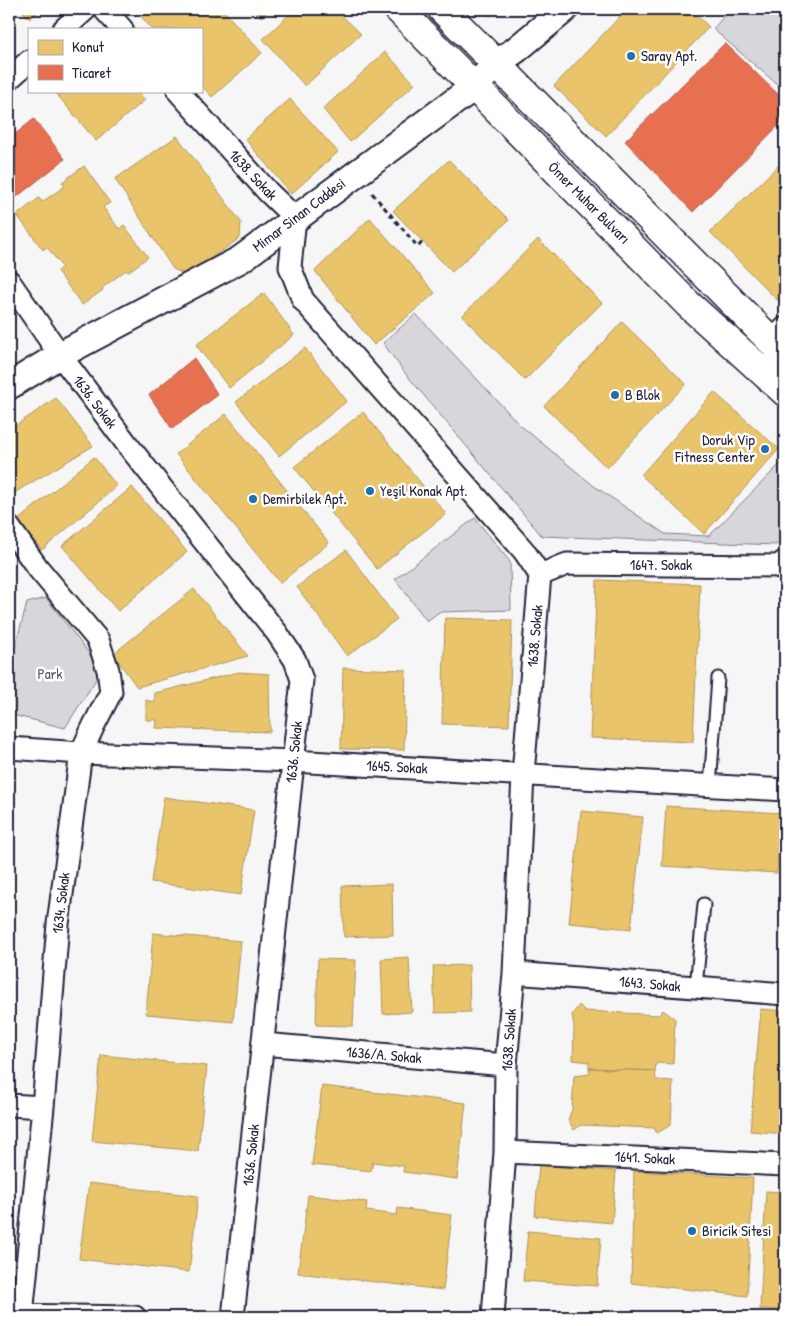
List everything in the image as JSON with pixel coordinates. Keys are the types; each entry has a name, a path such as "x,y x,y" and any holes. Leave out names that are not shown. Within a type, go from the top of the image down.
{"main road":[{"name":"Ömer Muhar Bulvarı","path":"398,9 688,304 785,392"},
{"path":"442,9 781,342"}],"street":[{"path":"65,28 86,9"},
{"path":"104,9 121,28"},
{"name":"Mimar Sinan Caddesi","path":"9,386 60,355 241,259 474,87 496,64 565,9"},
{"path":"9,80 28,62"},
{"name":"1638. Sokak","path":"179,92 268,192 295,218"},
{"path":"295,218 290,267 303,300 524,551 540,575"},
{"name":"1636. Sokak","path":"9,281 60,355 130,448 277,633 295,660 302,680 233,1317"},
{"name":"1634. Sokak","path":"9,527 37,567 98,640 108,670 111,692 81,753 58,924 43,1107 17,1316"},
{"name":"1647. Sokak","path":"540,575 567,564 785,565"},
{"name":"1638. Sokak","path":"493,1317 505,1152 506,1065 514,973 523,774 540,575"},
{"name":"1645. Sokak","path":"9,748 81,753 293,761 785,790"},
{"name":"1643. Sokak","path":"514,973 785,994"},
{"name":"1636/A. Sokak","path":"263,1044 506,1065"},
{"path":"9,1105 43,1107"},
{"name":"1641. Sokak","path":"505,1152 785,1165"},
{"path":"17,1316 135,1317"}],"lane":[{"path":"710,786 718,678"},
{"path":"696,987 704,904"}],"path":[{"path":"356,174 418,247 423,242"}],"green space":[{"path":"730,9 785,9 785,91 713,29"},
{"path":"416,314 520,425 594,486 665,534 709,536 785,459 785,537 776,545 542,536 405,373 383,343"},
{"path":"475,518 510,562 511,610 439,612 427,621 395,579"},
{"name":"Park","path":"46,598 102,670 65,728 9,714 9,669 27,603"}],"building: Konut":[{"path":"20,9 41,9 30,19"},
{"path":"140,9 222,9 262,53 212,97 202,86 202,28 151,28 137,12"},
{"path":"253,9 270,9 261,17"},
{"path":"295,9 335,9 361,34 305,86 263,39"},
{"path":"482,9 498,9 490,16"},
{"name":"Saray Apt.","path":"627,9 690,9 709,27 606,136 554,86"},
{"path":"385,52 415,84 350,142 323,109"},
{"path":"55,92 139,92 145,100 96,141"},
{"path":"290,99 338,152 291,194 245,139"},
{"path":"177,136 241,222 240,238 187,275 173,269 115,179"},
{"path":"785,159 785,292 777,300 710,232"},
{"path":"449,160 509,220 452,272 393,211"},
{"path":"84,166 110,203 103,207 119,229 124,225 148,257 128,272 126,270 82,305 57,271 62,267 47,247 43,250 17,215 39,198 42,202 65,186 62,182"},
{"path":"370,218 435,293 374,345 315,271"},
{"path":"538,239 602,303 525,380 462,316"},
{"path":"264,293 294,335 229,388 196,345"},
{"name":"B Blok","path":"622,322 686,384 607,468 544,406"},
{"path":"305,348 347,401 279,456 236,402"},
{"path":"714,392 779,449 704,534 641,475"},
{"path":"56,398 93,446 9,496 9,430"},
{"name":"Yeşil Konak Apt.","path":"363,412 446,514 377,569 294,467"},
{"name":"Demirbilek Apt.","path":"226,414 329,543 280,583 176,454"},
{"path":"94,457 117,486 42,550 17,521"},
{"path":"132,487 187,552 118,611 62,546"},
{"path":"346,550 397,619 347,656 297,587"},
{"path":"597,580 700,584 693,742 590,738"},
{"path":"194,589 248,656 137,687 113,654"},
{"path":"445,618 512,620 509,726 442,724"},
{"path":"343,668 406,670 404,750 341,749"},
{"path":"239,672 269,674 270,732 156,728 157,720 146,720 146,700 154,702 155,693"},
{"path":"785,691 785,746 783,746"},
{"path":"164,797 254,810 241,895 151,882"},
{"path":"666,806 781,813 777,873 662,866"},
{"path":"581,811 643,817 631,929 569,923"},
{"path":"392,884 393,935 344,937 342,886"},
{"path":"153,933 241,941 233,1022 146,1014"},
{"path":"409,957 412,1012 383,1014 381,959"},
{"path":"318,959 356,960 353,1026 316,1025"},
{"path":"469,965 470,1012 435,1013 433,966"},
{"path":"579,1005 585,1011 659,1015 663,1010 675,1019 673,1064 656,1063 655,1071 589,1068 589,1062 573,1060 574,1026 572,1015"},
{"path":"761,1009 785,1011 785,1134 750,1131"},
{"path":"101,1055 207,1066 198,1151 92,1141"},
{"path":"589,1068 655,1071 656,1080 673,1081 671,1125 657,1133 654,1128 581,1125 574,1130 568,1120 572,1109 574,1076 590,1074"},
{"path":"322,1086 466,1103 457,1179 403,1172 404,1166 373,1162 371,1171 312,1165"},
{"path":"539,1165 616,1171 612,1223 535,1216"},
{"name":"Biricik Sitesi","path":"634,1171 753,1178 747,1296 631,1283"},
{"path":"89,1183 198,1196 189,1272 79,1259"},
{"path":"766,1191 785,1192 785,1310 760,1309"},
{"path":"308,1195 367,1202 366,1211 397,1215 398,1208 452,1215 443,1290 298,1273"},
{"path":"528,1231 601,1238 597,1286 523,1281"}],"building: Ticaret":[{"path":"725,43 785,101 785,119 693,212 625,141"},
{"path":"34,119 65,159 9,203 9,139"},
{"path":"194,358 218,395 172,429 149,395"}],"place":[{"name":"Saray Apt.","path":"631,56"},
{"name":"B Blok","path":"615,395"},
{"name":"Doruk Vip Fitness Center","path":"765,449"},
{"name":"Yeşil Konak Apt.","path":"370,491"},
{"name":"Demirbilek Apt.","path":"253,499"},
{"name":"Biricik Sitesi","path":"692,1231"}]}
